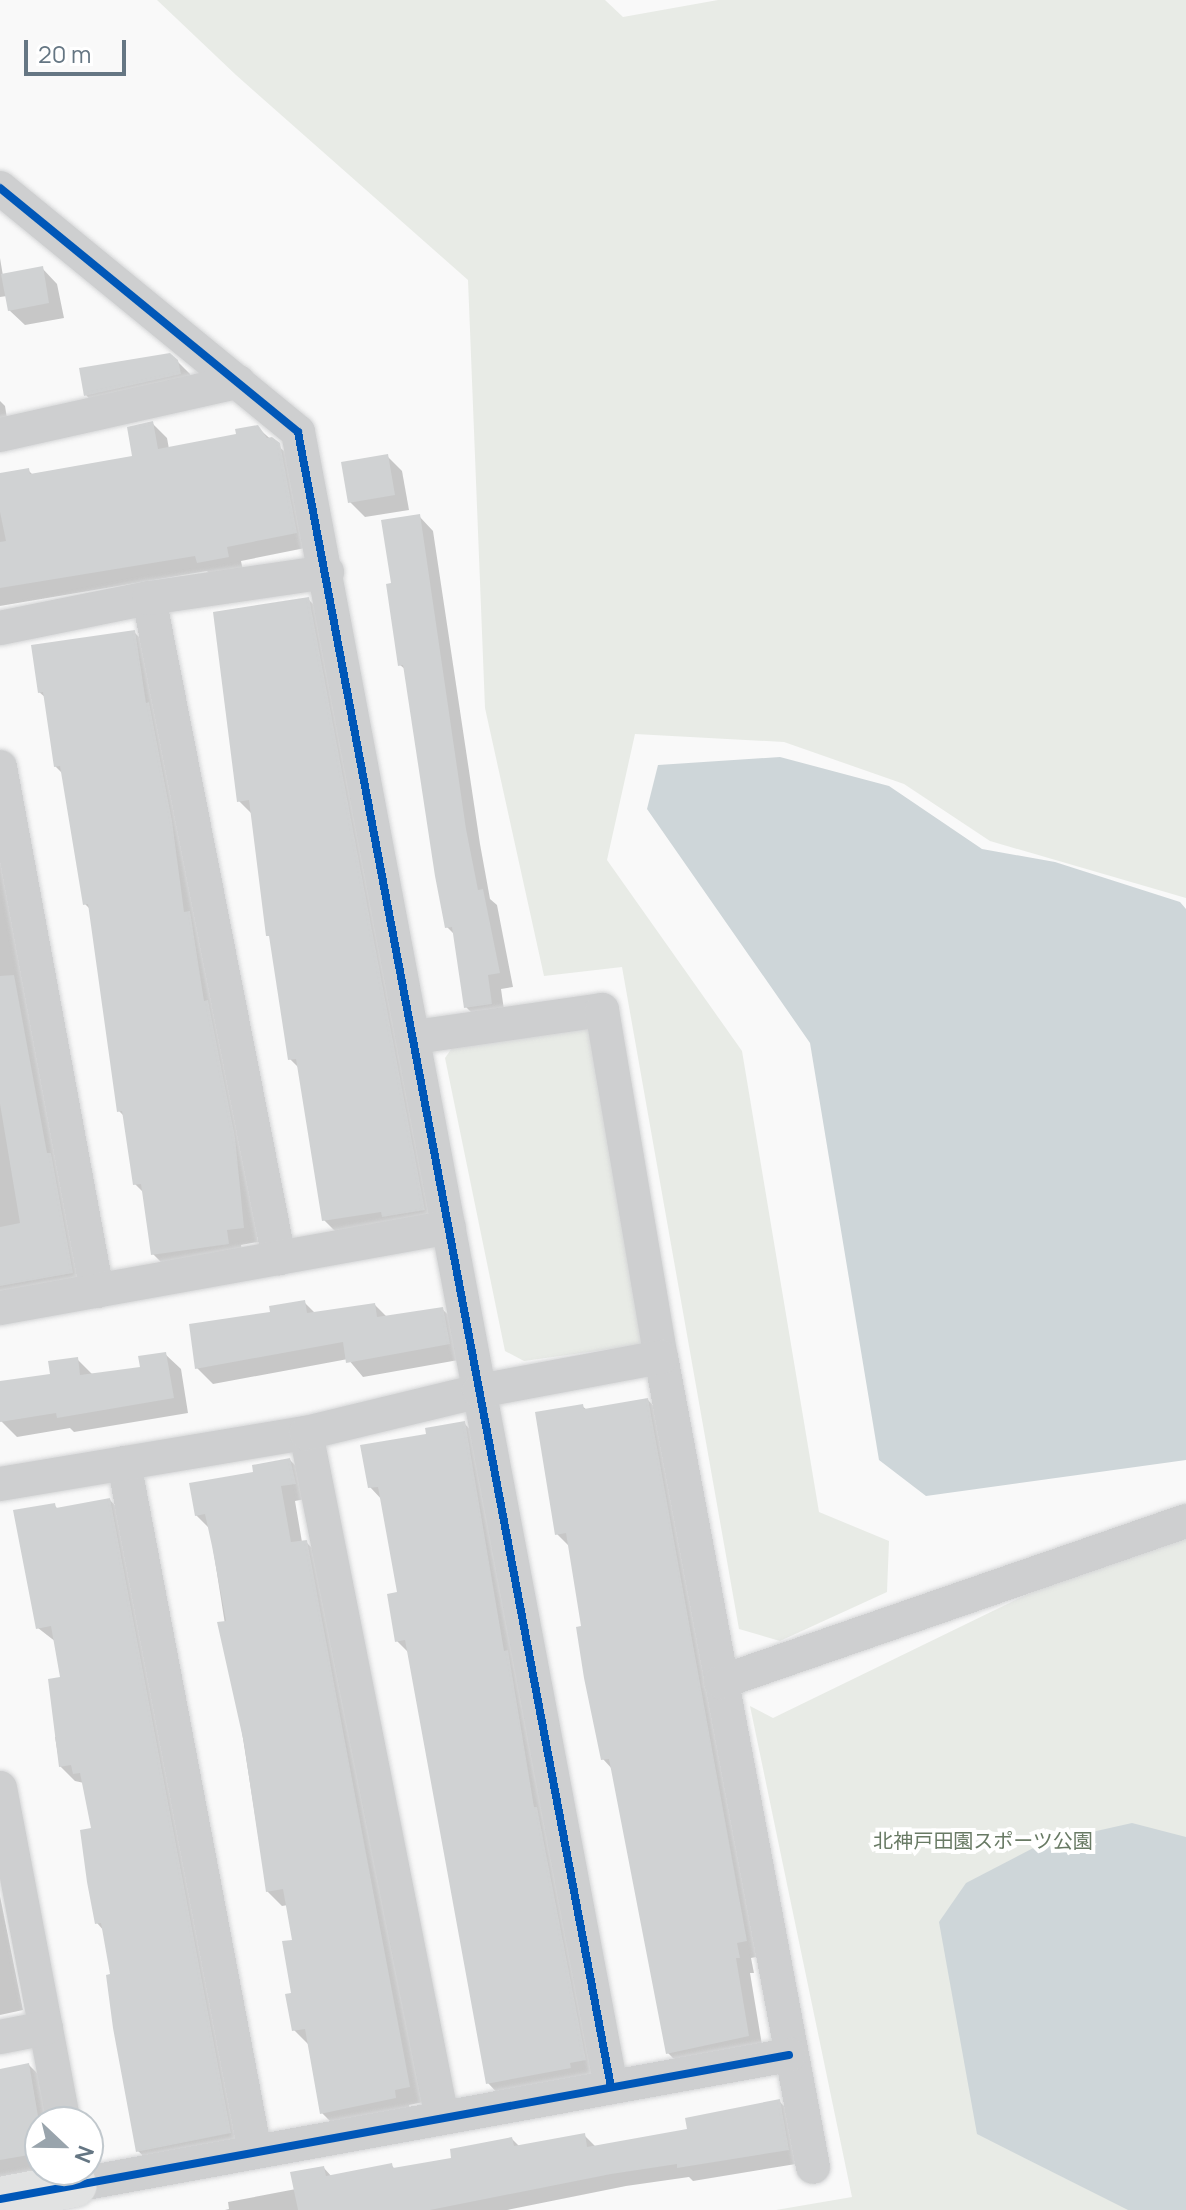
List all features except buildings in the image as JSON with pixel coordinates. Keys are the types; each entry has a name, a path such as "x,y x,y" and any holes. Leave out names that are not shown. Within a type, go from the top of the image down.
{"street":[{"path":"0,188 298,432 415,1037 611,2087"},
{"path":"0,435 238,382"},
{"path":"0,628 149,598 327,572"},
{"path":"149,598 279,1258"},
{"path":"0,767 97,1291"},
{"path":"415,1037 602,1010 661,1357 789,2055 813,2167"},
{"path":"0,1308 449,1227"},
{"path":"0,1484 306,1433 479,1391 661,1357"},
{"path":"306,1433 442,2118"},
{"path":"124,1463 255,2152"},
{"path":"721,1682 1186,1521"},
{"path":"0,1788 61,2106"},
{"path":"0,2037 46,2028"},
{"path":"0,2199 76,2188 255,2152 789,2055"}],"green space":[{"path":"157,0 605,0 623,17 718,0 1186,0 1186,898 990,841 904,784 784,742 635,734 607,860 742,1051 819,1512 889,1541 887,1592 780,1641 739,1629 622,967 544,976 485,708 468,280 236,75"},
{"path":"579,1023 598,1036 647,1344 524,1361 505,1351 445,1058 454,1045"},
{"name":"北神戸田園スポーツ公園","path":"1186,1517 1186,2210 776,2210 852,2197 750,1706 773,1718"}],"shaded area":[{"path":"780,757 889,786 982,849 1055,862 1180,902 1186,909 1186,1460 926,1496 879,1460 810,1043 647,809 658,765"},
{"path":"1132,1823 1186,1837 1186,2210 1128,2210 977,2134 939,1922 966,1883 1043,1843"}],"cycle path":[{"path":"0,188 298,432 611,2087"},
{"path":"0,2199 789,2055"}]}
